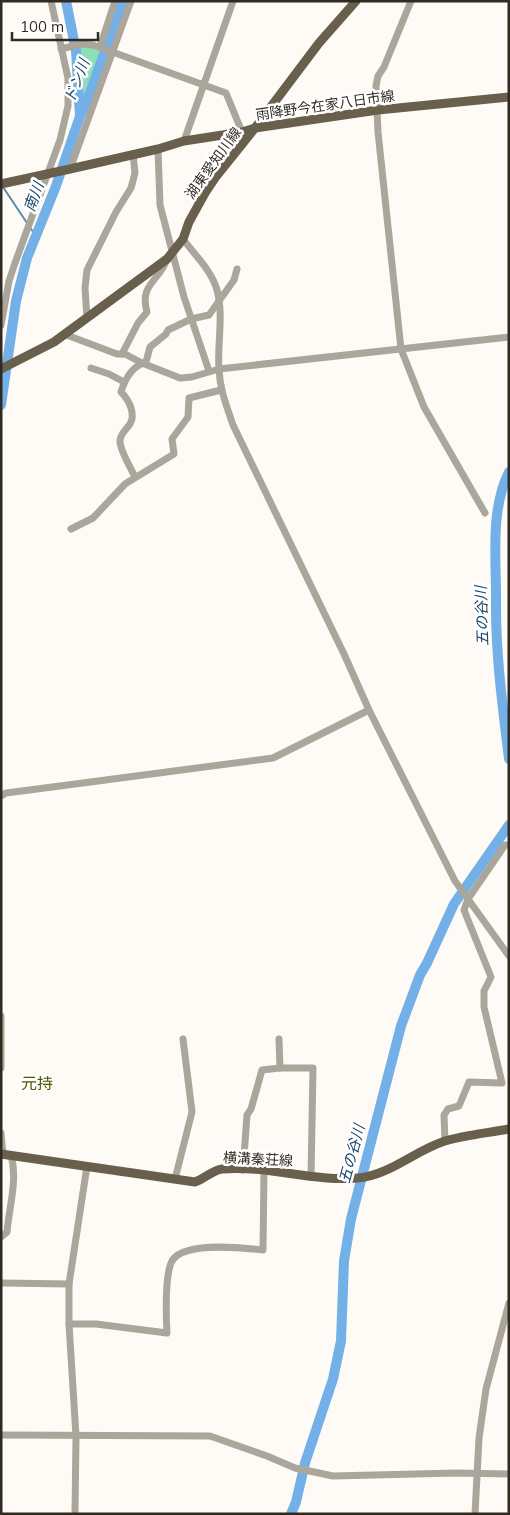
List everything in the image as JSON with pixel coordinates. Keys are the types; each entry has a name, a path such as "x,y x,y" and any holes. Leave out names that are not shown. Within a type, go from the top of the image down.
{"main road":[{"name":"湖東愛知川線","path":"1,369 54,342 170,255 183,239 189,222 204,193 319,43 356,1"},
{"name":"雨降野今在家八日市線","path":"1,184 70,170 184,141 242,132 255,128 378,110 509,97"},
{"name":"横溝秦荘線","path":"5,1155 194,1182 220,1169 357,1178 371,1176 445,1141 509,1129"}],"street":[{"path":"1,325 9,282 50,173 68,106 68,78 64,48 51,1"},
{"path":"101,47 115,1"},
{"path":"70,170 131,1"},
{"path":"184,141 233,1"},
{"path":"411,1 378,76 376,86 378,132 400,349 424,407 485,513"},
{"path":"64,48 86,44 101,47 226,93 242,132"},
{"path":"158,149 160,206 170,255 209,371"},
{"path":"87,318 84,288 87,270 116,212 131,188 135,173 133,154"},
{"path":"183,239 216,288 221,326 219,369 221,390 233,425 344,654 369,710 455,881 509,956"},
{"path":"122,354 138,322 147,312 144,303 145,291 164,267 170,255"},
{"path":"135,478 120,444 120,437 130,424 132,418 132,409 121,392 124,382 134,368 146,362 150,348 168,330 191,319 209,315 234,280 237,269"},
{"path":"64,334 117,354 122,354 180,378 192,377 219,369 509,337"},
{"path":"91,368 109,374 124,382"},
{"path":"71,528 93,518 116,492 174,454 172,438 188,417 189,398 221,390"},
{"path":"1,796 37,789 274,758 369,710"},
{"path":"445,1141 444,1115 448,1109 459,1106 469,1082 502,1083 484,1007 484,991 491,977 464,910 468,899 505,845 509,845"},
{"path":"1,1016 1,1068"},
{"path":"175,1178 192,1112 183,1039"},
{"path":"279,1039 280,1068"},
{"path":"242,1170 247,1115 251,1109 262,1070 313,1068 311,1176"},
{"path":"1,1133 5,1155 14,1165 6,1232 1,1237"},
{"path":"74,1514 76,1436 69,1324 69,1284 87,1166"},
{"path":"69,1324 96,1324 167,1333 168,1276 170,1264 174,1258 186,1250 194,1248 235,1247 263,1250 264,1171"},
{"path":"1,1283 69,1284"},
{"path":"475,1514 479,1438 486,1389 509,1303"},
{"path":"1,1435 210,1436 296,1468 333,1476 509,1474"}],"green space":[{"path":"82,46 101,49 82,107 77,48"}],"waterway":[{"name":"南川","path":"1,405 16,301 27,258 56,186 80,116 76,51 66,1"},
{"name":"ドン川","path":"80,115 85,107 123,1"},
{"path":"3,187 27,223"},
{"path":"31,229 37,237"},
{"name":"五の谷川","path":"509,472 499,504 495,538 497,645 509,759"},
{"name":"五の谷川","path":"291,1514 296,1502 305,1463 333,1379 341,1341 344,1261 351,1219 401,1026 420,975 454,904 509,825"}],"district":[{"name":"元持","path":"37,1083"}]}
